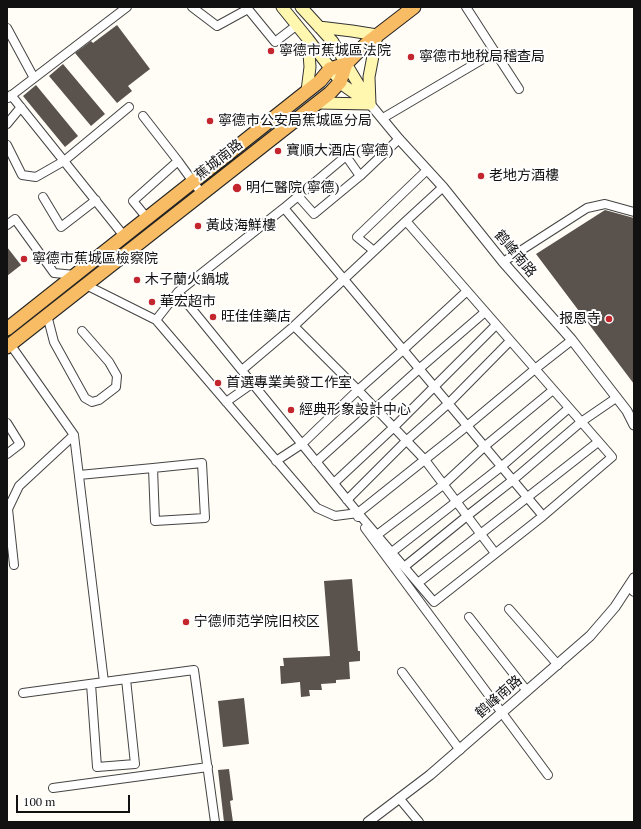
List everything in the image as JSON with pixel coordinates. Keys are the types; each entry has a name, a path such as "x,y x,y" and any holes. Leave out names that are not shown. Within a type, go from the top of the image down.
{"highway":[{"path":"330,69 346,64 408,9"},
{"name":"蕉城南路","path":"9,345 330,93 340,82 346,64"},
{"name":"蕉城南路","path":"8,324 75,275 320,82 330,69"}],"main road":[{"path":"282,7 340,82 370,104"},
{"path":"300,7 333,42 370,104"},
{"path":"319,27 378,35 369,77 370,104"},
{"path":"307,91 310,66 308,39"},
{"path":"318,103 370,104"}],"street":[{"path":"124,236 20,107 9,97 127,7"},
{"path":"192,7 217,26 248,9 275,42 297,25"},
{"path":"466,7 519,89"},
{"path":"7,28 34,78"},
{"path":"383,118 495,52"},
{"name":"鹤峰南路","path":"370,104 399,139 443,187 503,262 572,340 627,411 634,425"},
{"path":"7,124 20,107"},
{"path":"7,145 22,175 36,177 64,162 129,107"},
{"path":"143,116 202,194"},
{"path":"298,196 314,214 360,176 399,139"},
{"path":"156,320 178,292 284,208 346,156 360,176"},
{"path":"147,218 133,201 178,161"},
{"path":"374,251 357,237 428,170"},
{"path":"242,370 294,326 443,187"},
{"path":"43,197 60,227 96,200"},
{"path":"503,262 587,208 606,204 634,212"},
{"path":"284,208 543,516"},
{"path":"7,225 15,219 54,273 75,275"},
{"path":"178,292 358,513 434,602 543,516 612,457 406,221"},
{"path":"86,285 156,320 317,508 335,516 358,513 572,340"},
{"path":"276,461 302,444 358,390 404,350 467,291"},
{"path":"316,462 485,312"},
{"path":"46,315 54,342 85,398 92,402 99,400 116,387 117,376 109,362 82,330"},
{"path":"334,483 394,427 496,325"},
{"path":"294,326 425,460 495,553"},
{"path":"348,500 406,441 449,404 510,341"},
{"path":"9,345 74,435 104,682"},
{"path":"226,402 253,383"},
{"path":"377,535 443,485 485,446 553,390"},
{"path":"404,567 513,480 581,422 616,398"},
{"path":"392,552 502,466 569,408"},
{"path":"7,423 20,444 7,454"},
{"path":"14,566 8,509 19,486 74,435"},
{"path":"418,584 598,442"},
{"path":"79,475 202,463 205,518 155,521 153,468"},
{"path":"358,513 358,519 548,775"},
{"name":"鹤峰南路","path":"368,822 430,775 558,666 590,636 631,590 634,578"},
{"path":"509,609 558,666"},
{"path":"469,617 527,691"},
{"path":"23,693 194,670 215,822"},
{"path":"402,672 460,750"},
{"path":"91,684 97,767 135,764 126,679"},
{"path":"53,788 208,767"},
{"path":"400,798 419,822"}],"building":[{"path":"117,25 150,69 128,86 132,91 117,103 75,53 91,41 93,43"},
{"path":"63,64 105,114 91,126 49,76"},
{"path":"36,85 78,136 65,147 23,96"},
{"name":"报恩寺","path":"605,210 634,218 634,384 536,254"},
{"path":"7,247 21,265 7,276"},
{"path":"352,579 360,661 349,662 350,679 336,680 336,683 321,684 322,690 309,690 310,696 301,697 300,682 281,684 280,666 284,666 283,658 330,656 324,581"},
{"path":"244,698 249,744 223,747 218,701"},
{"path":"229,769 233,800 230,801 233,822 224,822 218,770"}],"place":[{"name":"寧德市蕉城區法院","path":"271,51"},
{"name":"寧德市地稅局稽查局","path":"411,57"},
{"name":"寧德市公安局蕉城區分局","path":"210,121"},
{"name":"寶順大酒店(寧德)","path":"278,151"},
{"name":"老地方酒樓","path":"481,176"},
{"name":"明仁醫院(寧德)","path":"237,188"},
{"name":"黃歧海鮮樓","path":"198,226"},
{"name":"寧德市蕉城區檢察院","path":"24,259"},
{"name":"木子蘭火鍋城","path":"137,280"},
{"name":"華宏超市","path":"152,302"},
{"name":"旺佳佳藥店","path":"213,317"},
{"name":"报恩寺","path":"609,319"},
{"name":"首選專業美發工作室","path":"218,383"},
{"name":"經典形象設計中心","path":"291,410"},
{"name":"宁德师范学院旧校区","path":"186,622"}]}
